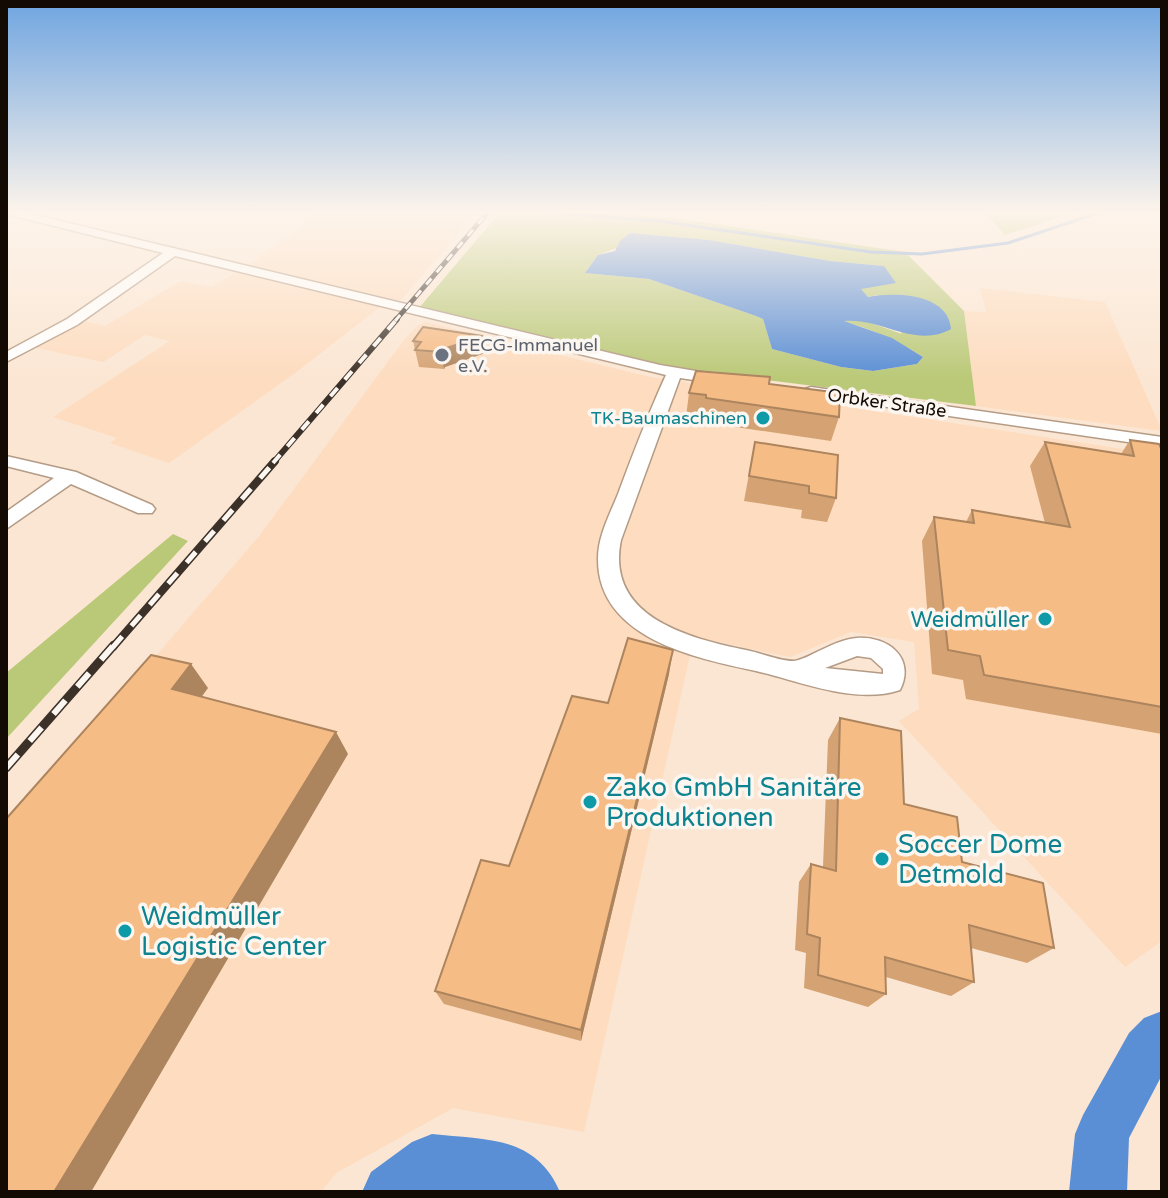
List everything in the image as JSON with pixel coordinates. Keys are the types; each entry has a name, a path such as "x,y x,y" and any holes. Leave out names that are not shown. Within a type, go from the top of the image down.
{"street":[{"path":"6,358 72,322 151,267"},
{"path":"234,267 675,372 736,381"},
{"path":"675,372 644,447 608,556 614,588 632,614 668,639 710,652 801,670"},
{"name":"Orbker Straße","path":"798,390 1162,442"},
{"path":"6,461 69,476 145,509"},
{"path":"6,522 69,476"}],"shaded area":[{"path":"245,267 430,267 401,300 389,300 295,373 169,463 110,443 117,438 53,417 170,341 145,335 103,362 32,347 80,320 105,326 181,281 212,287"},
{"path":"980,288 1105,302 1162,431 976,406 964,311 986,312"},
{"path":"426,322 650,377 1162,455 1162,941 1125,967 899,721 919,709 914,642 851,632 790,657 694,637 584,1132 453,1108 336,1173 321,1192 6,1192 6,830 260,535 404,340 417,326"}],"green space":[{"path":"454,267 589,267 585,273 649,279 763,319 772,349 841,367 873,371 917,364 923,357 883,335 840,321 860,319 902,334 878,295 868,297 860,289 883,267 920,267 964,311 976,406 677,369 419,308"},
{"path":"173,534 188,541 6,739 6,673"}],"water":[{"path":"589,267 885,267 896,283 861,289 868,297 905,295 931,302 948,317 951,329 924,336 871,323 844,321 892,338 923,357 917,364 873,371 841,367 772,349 763,319 756,316 649,279 585,273"}],"building":[{"path":"423,327 483,336 441,352 415,350 421,342 413,341"},
{"path":"696,371 770,377 769,384 840,393 839,417 689,393"},
{"name":"Weidmüller","path":"1130,440 1159,444 1162,450 1162,707 984,675 980,656 948,650 934,517 974,523 972,510 1070,527 1045,442 1134,456"},
{"path":"755,442 838,455 836,498 809,493 809,486 749,476"},
{"name":"Zako GmbH Sanitäre Produktionen","path":"628,638 673,650 581,1030 435,991 481,860 509,866 572,696 608,703"},
{"name":"Weidmüller Logistic Center","path":"151,655 191,664 172,689 336,732 54,1192 6,1192 6,819"},
{"name":"Soccer Dome Detmold","path":"840,718 901,731 904,804 957,817 962,862 1043,883 1054,948 969,925 974,982 885,957 886,994 818,975 820,938 807,934 811,864 836,871"}],"waterway":[{"path":"1098,1192 1102,1134 1147,1051 1162,1036"},
{"path":"391,1192 432,1162 508,1171 531,1192"}],"railway":[{"path":"395,321 441,267"},
{"path":"273,463 397,319"},
{"path":"113,647 275,461"},
{"path":"6,768 114,645"}],"place":[{"name":"FECG-Immanuel e.V.","path":"442,355"},
{"name":"TK-Baumaschinen","path":"763,418"},
{"name":"Weidmüller","path":"1045,619"},
{"name":"Zako GmbH Sanitäre Produktionen","path":"590,802"},
{"name":"Soccer Dome Detmold","path":"882,859"},
{"name":"Weidmüller Logistic Center","path":"125,931"}]}
